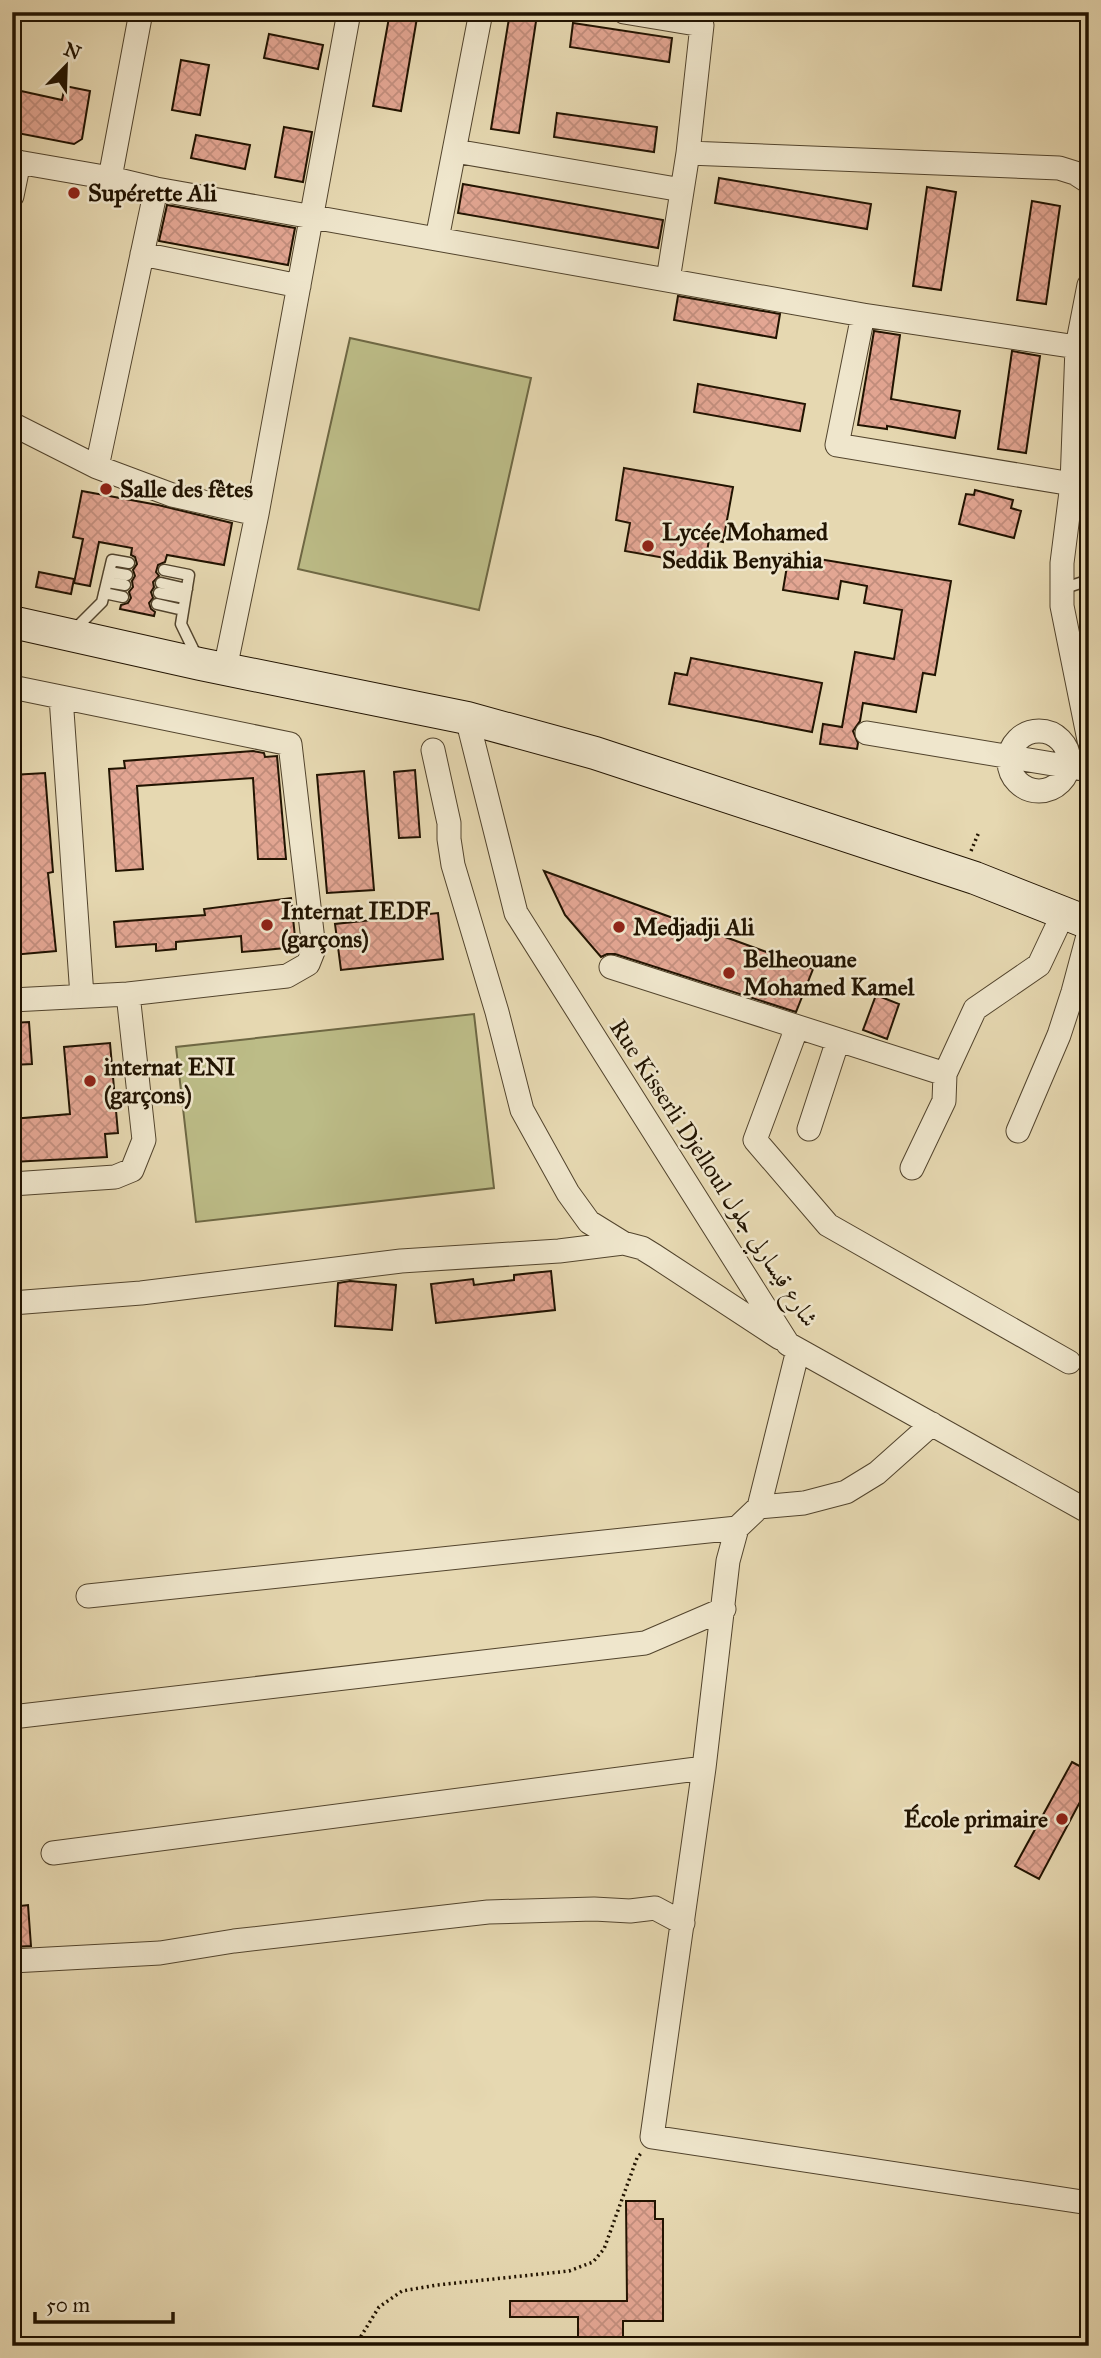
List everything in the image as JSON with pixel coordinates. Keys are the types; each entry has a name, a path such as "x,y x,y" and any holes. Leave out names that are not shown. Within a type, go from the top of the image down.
{"main road":[{"path":"12,622 213,667 467,718 595,753 975,878 1076,917"}],"street":[{"path":"110,178 141,12"},
{"path":"213,667 257,514 349,12"},
{"path":"437,239 481,12"},
{"path":"624,12 702,25 688,153 668,280"},
{"path":"455,151 682,190"},
{"path":"688,153 1059,168 1075,173 1089,182"},
{"path":"12,196 16,162 863,315 1077,347"},
{"path":"97,467 156,189"},
{"path":"142,254 299,286"},
{"path":"1089,285 1077,347 1072,484 1061,590 1089,740"},
{"path":"863,315 837,445 1072,484"},
{"path":"12,424 97,467 172,495 257,514"},
{"path":"12,687 290,744 314,948 308,964 287,976 128,994 12,1000"},
{"path":"61,697 82,996"},
{"name":"Rue Kisserli Djelloul شارع قيسارلي جلول","path":"467,718 516,913 793,1347 1089,1512"},
{"path":"1009,757 1014,744 1020,738 1033,732 1046,732 1059,738 1065,745 1069,758 1079,769"},
{"path":"867,733 1079,769"},
{"path":"433,750 449,822 453,865 497,1012 522,1110 568,1193 589,1222 623,1242 656,1256 793,1347 759,1507 737,1528 728,1561 704,1768 652,2137 1089,2203"},
{"path":"912,1168 944,1101 945,1074 975,1009 1039,965 1076,917"},
{"path":"1018,1131 1059,1035 1089,932"},
{"path":"611,967 945,1074"},
{"path":"12,1184 115,1177 132,1170 144,1140 128,994"},
{"path":"797,1027 755,1140 828,1225 1069,1362"},
{"path":"809,1129 838,1040"},
{"path":"12,1303 141,1293 401,1261 559,1251 623,1242"},
{"path":"759,1507 804,1503 846,1492 877,1473 932,1424"},
{"path":"88,1596 737,1528"},
{"path":"12,1717 645,1643 724,1609"},
{"path":"53,1853 704,1768"},
{"path":"12,1961 160,1953 234,1941 488,1912 594,1909 630,1911 655,1908 683,1923"}],"lane":[{"path":"69,635 102,602 112,560 129,563"},
{"path":"164,570 190,575 181,624 213,667"},
{"path":"1061,590 1089,580"},
{"path":"107,582 125,586 107,582"},
{"path":"185,599 159,593 185,599"}],"path":[{"path":"971,851 979,832"},
{"path":"355,2346 379,2307 402,2291 437,2284 569,2272 593,2262 604,2249 637,2158 652,2137"}],"green space":[{"path":"350,338 531,378 479,610 298,569"},
{"path":"474,1014 494,1188 196,1222 176,1047"}],"building":[{"path":"390,12 418,12 401,111 373,106"},
{"path":"510,12 537,15 519,133 491,129"},
{"path":"573,23 672,38 669,62 570,47"},
{"path":"269,34 323,45 318,69 264,58"},
{"path":"181,60 209,65 200,115 172,110"},
{"path":"65,86 90,91 82,139 74,144 12,132 12,89 62,100"},
{"path":"557,113 657,127 654,152 554,137"},
{"path":"284,127 312,132 303,182 275,177"},
{"path":"196,135 250,145 245,169 191,158"},
{"path":"719,178 871,204 867,229 715,203"},
{"path":"463,184 663,220 658,248 458,213"},
{"path":"927,187 956,192 941,290 913,286"},
{"path":"1032,201 1060,206 1046,304 1017,300"},
{"path":"167,205 295,228 288,265 159,241"},
{"path":"678,296 780,314 776,338 674,320"},
{"path":"874,331 900,335 891,399 960,411 955,438 887,426 887,429 858,425"},
{"path":"1012,351 1040,356 1026,453 998,449"},
{"path":"698,384 805,404 800,431 694,412"},
{"path":"624,468 733,487 723,542 709,539 705,565 625,551 630,523 616,520"},
{"path":"975,490 1013,500 1011,508 1021,511 1014,538 959,524 966,494 974,495"},
{"path":"82,491 158,505 232,523 224,565 167,555 165,562 158,565 156,572 159,576 153,582 153,598 149,603 155,612 154,616 120,609 121,605 128,603 131,598 129,592 133,587 133,570 137,564 135,557 131,555 132,548 99,542 90,586 74,583 83,539 73,537"},
{"path":"789,554 951,581 935,675 923,673 916,712 863,703 860,721 853,731 858,743 857,749 820,744 823,724 842,727 855,652 894,659 902,610 864,603 867,586 841,581 838,599 783,590"},
{"path":"39,572 74,579 71,594 36,587"},
{"path":"691,658 822,683 812,732 669,704 675,673 687,675"},
{"path":"253,751 264,753 265,757 277,756 286,859 258,859 253,778 137,786 143,869 116,871 109,769 125,768 124,761"},
{"path":"415,770 420,837 399,838 394,772"},
{"path":"364,771 374,890 327,893 317,775"},
{"path":"45,773 53,872 48,873 56,951 12,955 12,775"},
{"path":"544,871 813,969 796,1012 615,954 601,957 565,915"},
{"path":"291,898 296,947 242,952 241,936 176,942 176,949 156,951 156,944 116,947 114,922 205,915 204,909"},
{"path":"438,913 443,959 341,970 335,924"},
{"path":"876,995 899,1004 887,1039 863,1030"},
{"name":"internat ENI (garçons)","path":"29,1022 32,1064 12,1065 12,1023"},
{"name":"internat ENI (garçons)","path":"110,1043 118,1133 105,1134 107,1157 12,1162 12,1119 70,1114 64,1047"},
{"path":"551,1271 555,1310 436,1323 431,1284 473,1279 474,1285 514,1280 514,1275"},
{"path":"350,1281 396,1285 392,1330 335,1326 338,1283"},
{"path":"1072,1762 1089,1771 1089,1804 1081,1800 1039,1879 1015,1866"},
{"path":"28,1905 31,1946 12,1947 12,1907"},
{"path":"626,2201 655,2201 655,2219 663,2219 663,2321 623,2321 623,2346 596,2346 596,2338 578,2338 578,2317 510,2317 510,2301 627,2301"}],"place":[{"name":"Supérette Ali","path":"74,193"},
{"name":"Salle des fêtes","path":"106,489"},
{"name":"Lycée Mohamed Seddik Benyahia","path":"648,546"},
{"name":"Internat IEDF (garçons)","path":"267,925"},
{"name":"Medjadji Ali","path":"619,927"},
{"name":"Belheouane Mohamed Kamel","path":"729,973"},
{"name":"internat ENI (garçons)","path":"90,1081"},
{"name":"École primaire","path":"1062,1819"}]}
